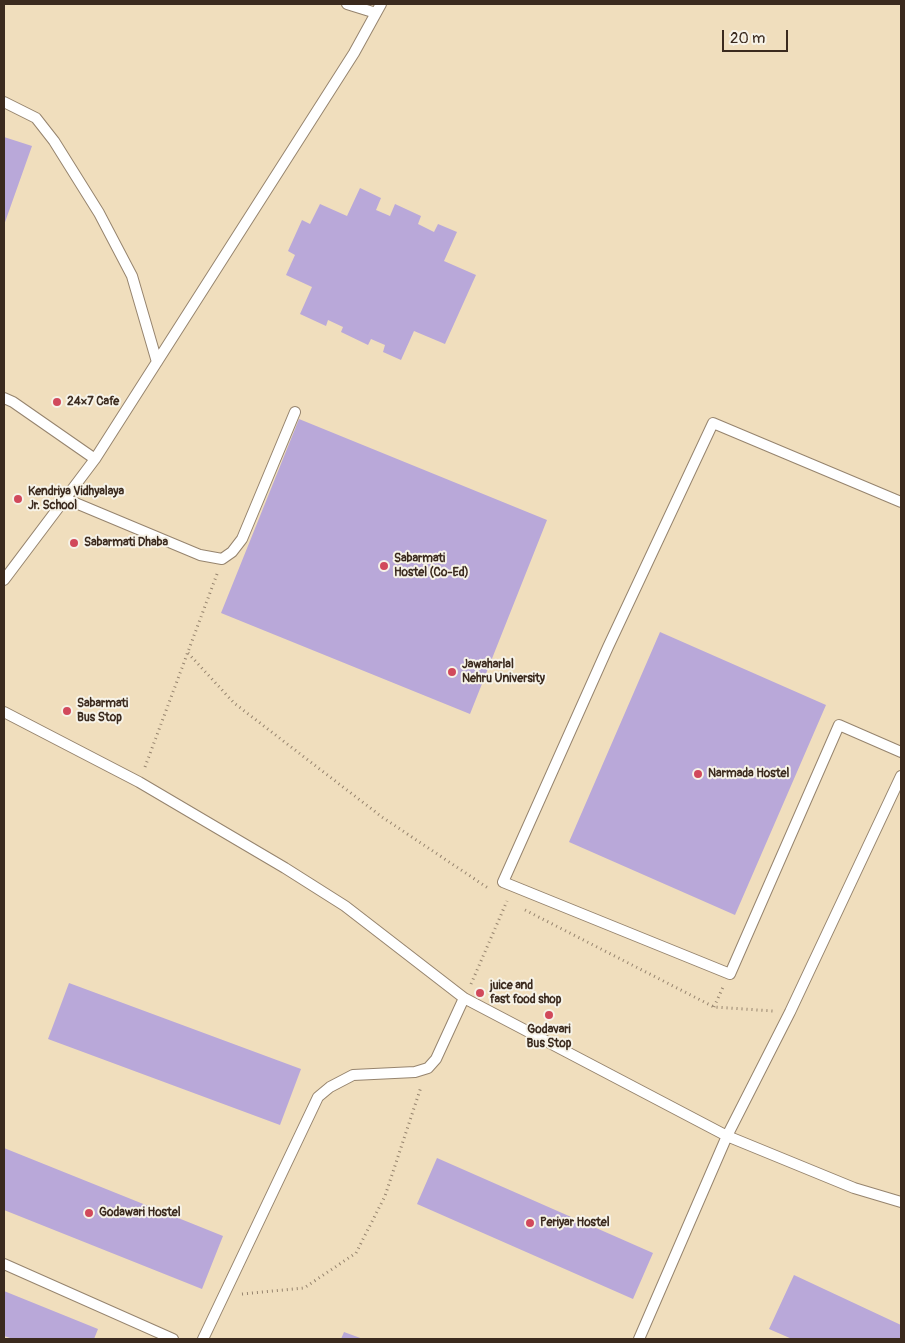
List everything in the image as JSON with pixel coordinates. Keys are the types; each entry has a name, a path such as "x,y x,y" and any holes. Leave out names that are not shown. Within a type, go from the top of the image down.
{"lane":[{"path":"347,4 376,13"},
{"path":"4,580 95,459 354,53 381,4"},
{"path":"4,102 36,118 54,141 99,213 132,276 157,362"},
{"path":"4,398 13,402 95,459"},
{"path":"66,499 200,555 222,559 232,552 242,539 295,412"},
{"path":"901,502 713,423 608,647 503,882 730,974 839,725 901,752"},
{"path":"4,712 139,782 285,868 345,906 464,998 727,1136 854,1188 901,1202"},
{"path":"639,1339 727,1136 790,1012 901,776"},
{"path":"204,1339 318,1098 330,1086 353,1075 415,1072 428,1068 436,1059 464,998"},
{"path":"4,1264 173,1339"}],"path":[{"path":"139,782 222,559"},
{"path":"188,653 234,703 382,817 492,891"},
{"path":"464,998 507,901 500,896"},
{"path":"524,910 714,1007 790,1012"},
{"path":"714,1007 724,984"},
{"path":"224,1295 304,1288 356,1253 385,1196 428,1068"}],"building":[{"path":"4,137 32,146 4,225"},
{"path":"360,188 381,198 376,210 390,216 395,204 421,216 418,224 434,232 438,224 457,232 444,261 476,275 445,344 414,331 401,360 383,352 385,345 371,339 368,345 341,332 343,327 328,320 326,326 300,314 312,287 286,275 295,255 288,251 302,220 310,224 320,204 347,216"},
{"name":"Sabarmati Hostel (Co-Ed)","path":"299,419 547,520 470,714 221,613"},
{"name":"Narmada Hostel","path":"660,632 826,705 735,915 569,842"},
{"path":"69,983 301,1069 280,1125 48,1039"},
{"path":"4,1148 223,1236 202,1289 4,1210"},
{"path":"437,1158 653,1253 633,1299 417,1204"},
{"path":"794,1275 901,1325 901,1339 792,1339 769,1329"},
{"path":"4,1291 98,1329 94,1339 13,1339 4,1336"},
{"path":"344,1332 363,1339 341,1339"}],"place":[{"name":"24×7 Cafe","path":"57,402"},
{"name":"Kendriya Vidhyalaya Jr. School","path":"18,499"},
{"name":"Sabarmati Dhaba","path":"74,543"},
{"name":"Sabarmati Hostel (Co-Ed)","path":"384,566"},
{"name":"Jawaharlal Nehru University","path":"452,672"},
{"name":"Sabarmati Bus Stop","path":"67,711"},
{"name":"Narmada Hostel","path":"698,774"},
{"name":"juice and fast food shop","path":"480,993"},
{"name":"Godavari Bus Stop","path":"549,1015"},
{"name":"Godawari Hostel","path":"89,1213"},
{"name":"Periyar Hostel","path":"530,1223"}]}
